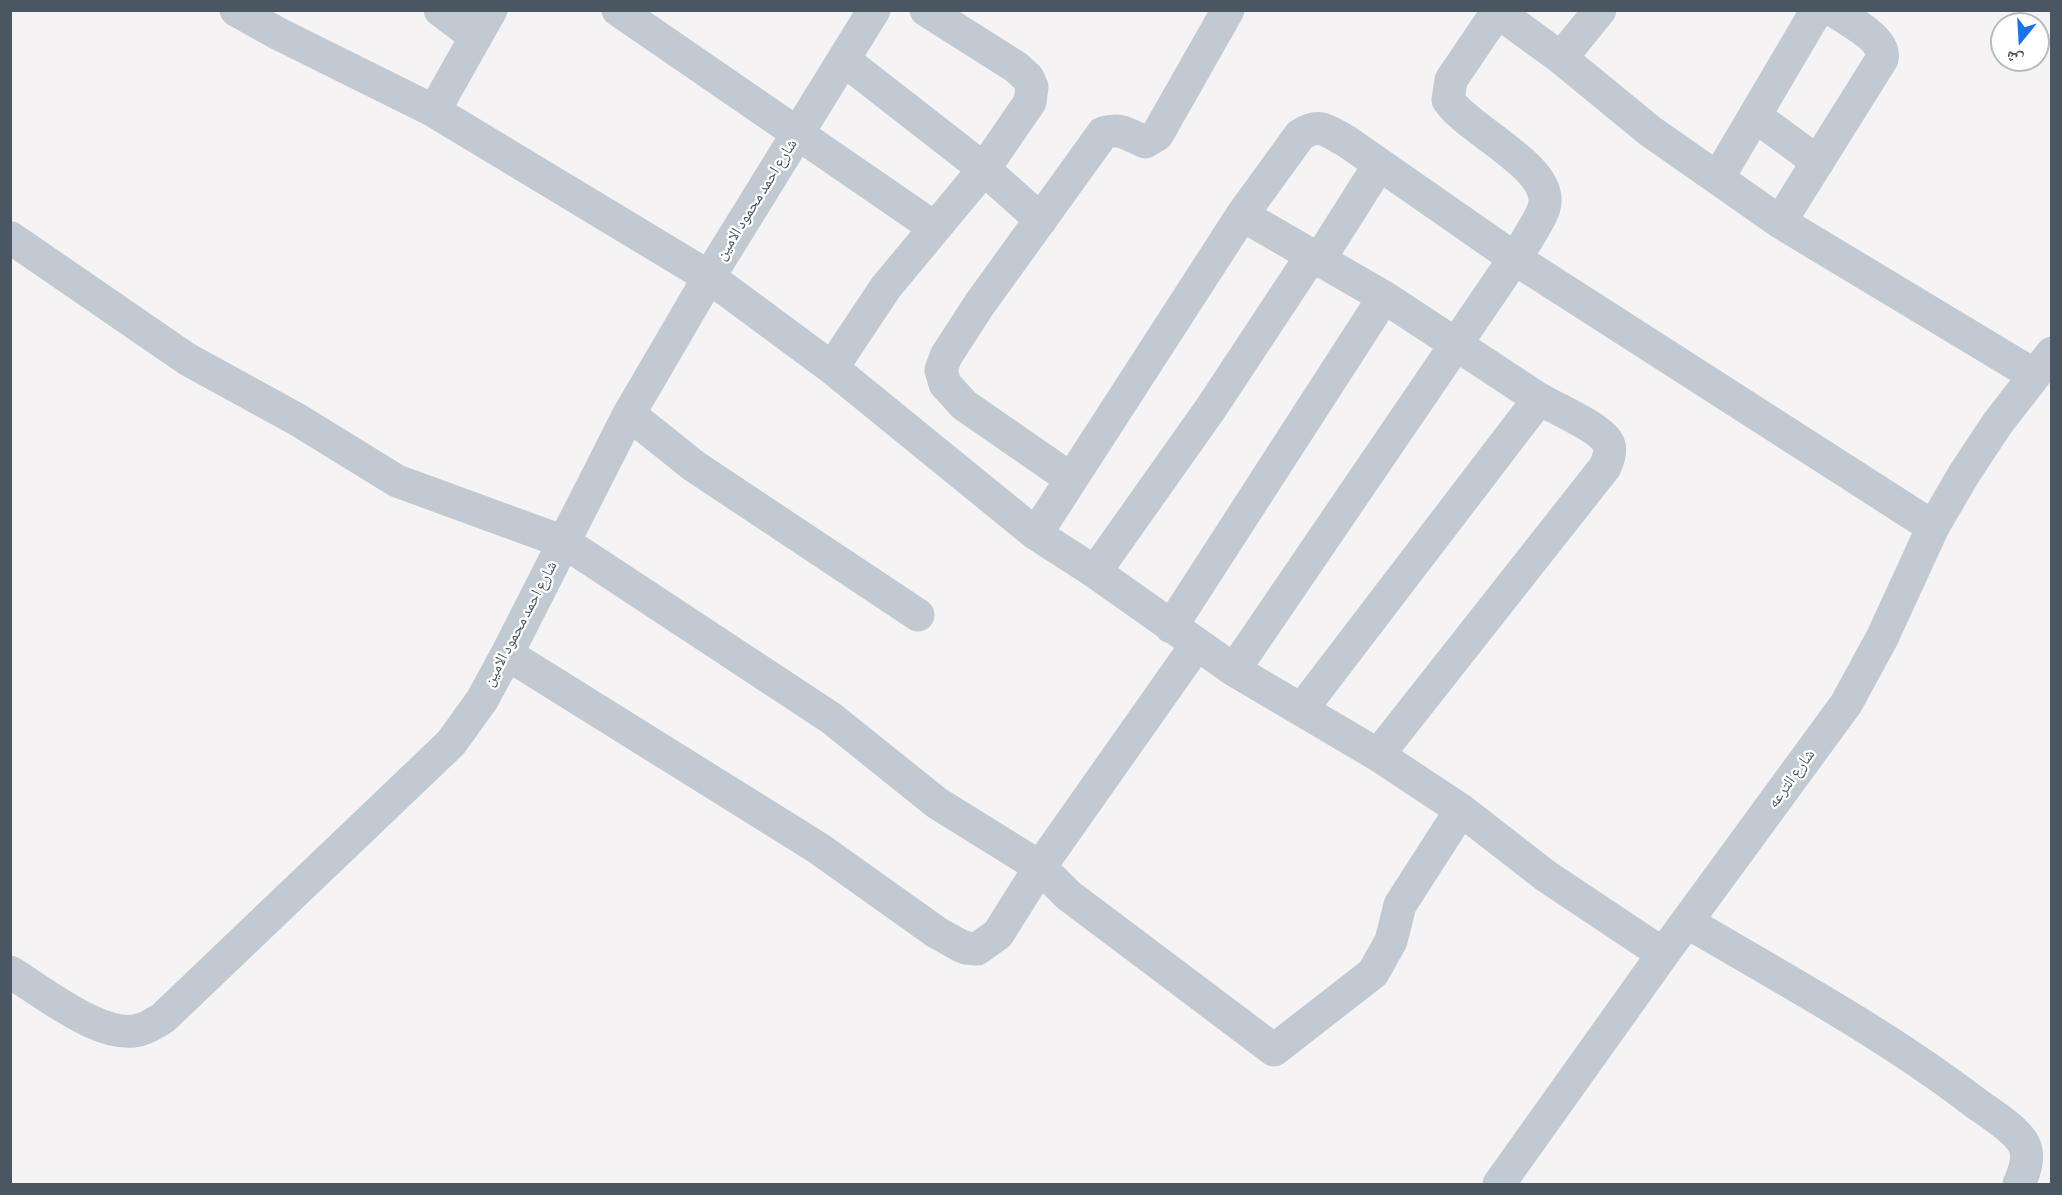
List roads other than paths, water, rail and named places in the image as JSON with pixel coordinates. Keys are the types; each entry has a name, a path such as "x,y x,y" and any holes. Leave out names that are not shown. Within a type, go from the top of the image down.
{"street":[{"path":"237,10 277,33 435,111 709,277 832,368 1036,534 1095,572 1234,670 1378,755 1461,810 1546,876 1663,954"},
{"path":"435,111 484,24 440,10"},
{"path":"618,10 935,228"},
{"name":"شارع احمد محمود الامين","path":"10,972 93,1024 116,1032 141,1030 163,1018 451,743 482,700 507,654 629,414 709,277 874,10"},
{"path":"832,368 886,287 984,169 1030,102 1032,87 1028,78 1016,67 926,10"},
{"path":"1071,479 964,405 945,384 941,370 946,356 979,305 1103,133 1114,129 1127,132 1144,142 1157,135 1228,10"},
{"path":"1561,58 1600,10"},
{"path":"1718,178 1817,10"},
{"path":"1780,222 1878,68 1883,53 1879,44 1833,10"},
{"path":"1234,670 1514,258 1543,211 1546,200 1542,186 1516,157 1458,112 1448,100 1451,80 1496,11 1561,58 1650,131 1780,222 2043,364"},
{"path":"844,60 984,169 1041,220"},
{"path":"1755,116 1818,162"},
{"path":"1036,534 1242,215 1291,146 1300,135 1311,128 1324,129 1338,137 1514,258 1934,527"},
{"path":"1095,572 1379,165"},
{"path":"1242,215 1384,297 1539,399 1590,426 1608,442 1610,447 1605,467 1378,755"},
{"path":"11,238 187,358 298,420 397,481 564,542 831,718 937,803 1040,867 1068,895 1274,1050 1373,973 1391,941 1400,905 1461,810"},
{"path":"507,654 818,848 936,932 966,948 977,949 998,934 1040,867 1184,636 1384,297"},
{"name":"شارع الترعه","path":"1499,1185 1663,954 1846,704 1882,638 1934,527 1964,474 2043,364"},
{"path":"1302,709 1539,399"},
{"path":"629,414 694,466 918,615"},
{"path":"1687,922 1875,1033 1931,1070 2010,1129 2023,1142 2027,1159 2019,1185"}]}
